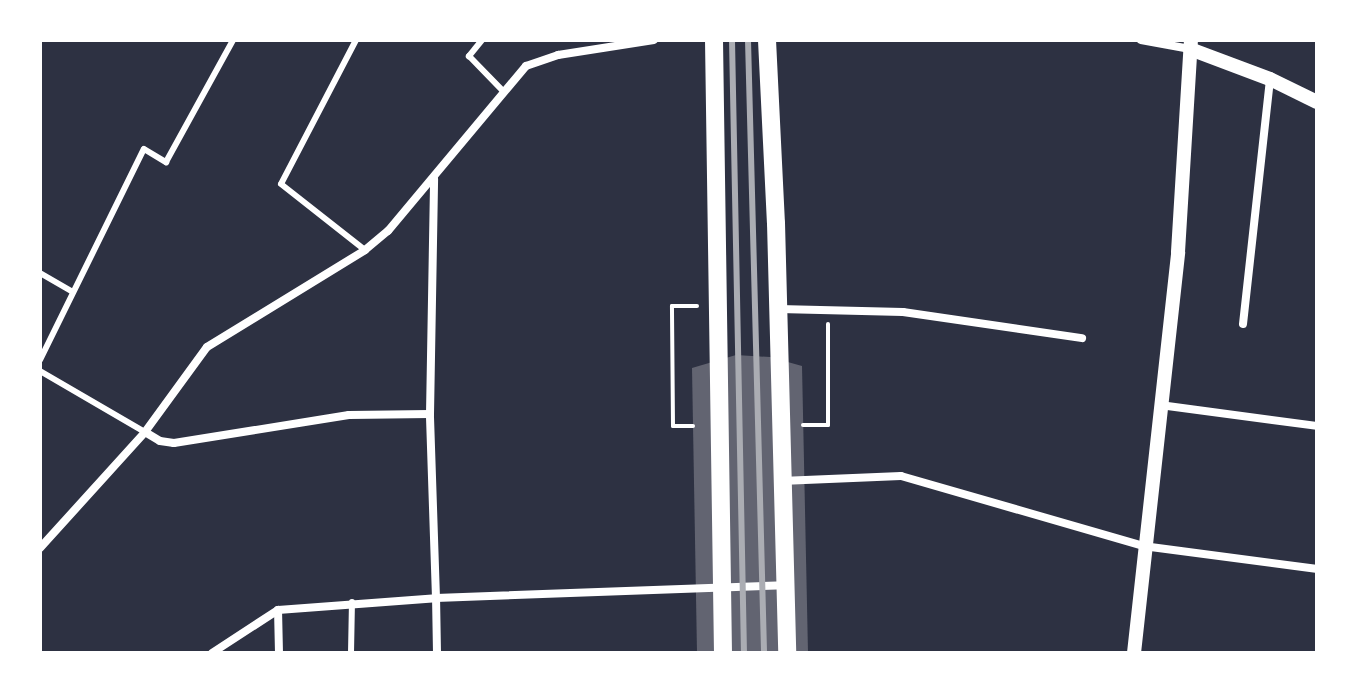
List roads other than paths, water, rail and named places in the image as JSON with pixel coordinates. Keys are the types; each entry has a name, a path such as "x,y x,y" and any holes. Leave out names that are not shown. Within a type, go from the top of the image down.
{"main road":[{"path":"714,40 723,653"},
{"path":"767,40 787,653"}],"street":[{"path":"41,546 145,432 207,347 365,250 434,178 526,66 558,55 654,40"},
{"path":"1141,40 1191,45 1317,102"},
{"path":"1134,653 1143,546 1178,252 1191,45"},
{"path":"1243,324 1270,79"},
{"path":"434,178 430,414 437,653"},
{"path":"778,309 903,312 1082,338"},
{"path":"1160,405 1317,426"},
{"path":"145,432 160,441 174,443 349,415 430,414"},
{"path":"780,481 901,476 1143,546 1317,569"},
{"path":"212,653 278,610 352,602 785,585"},
{"path":"278,610 279,653"}],"lane":[{"path":"40,360 144,149 166,162 233,40"},
{"path":"356,40 281,184 365,250"},
{"path":"482,40 469,56 504,92"},
{"path":"40,273 73,292"},
{"path":"40,371 145,432"},
{"path":"351,653 352,602"}],"railway":[{"path":"732,40 744,653"},
{"path":"748,40 764,653"}]}
